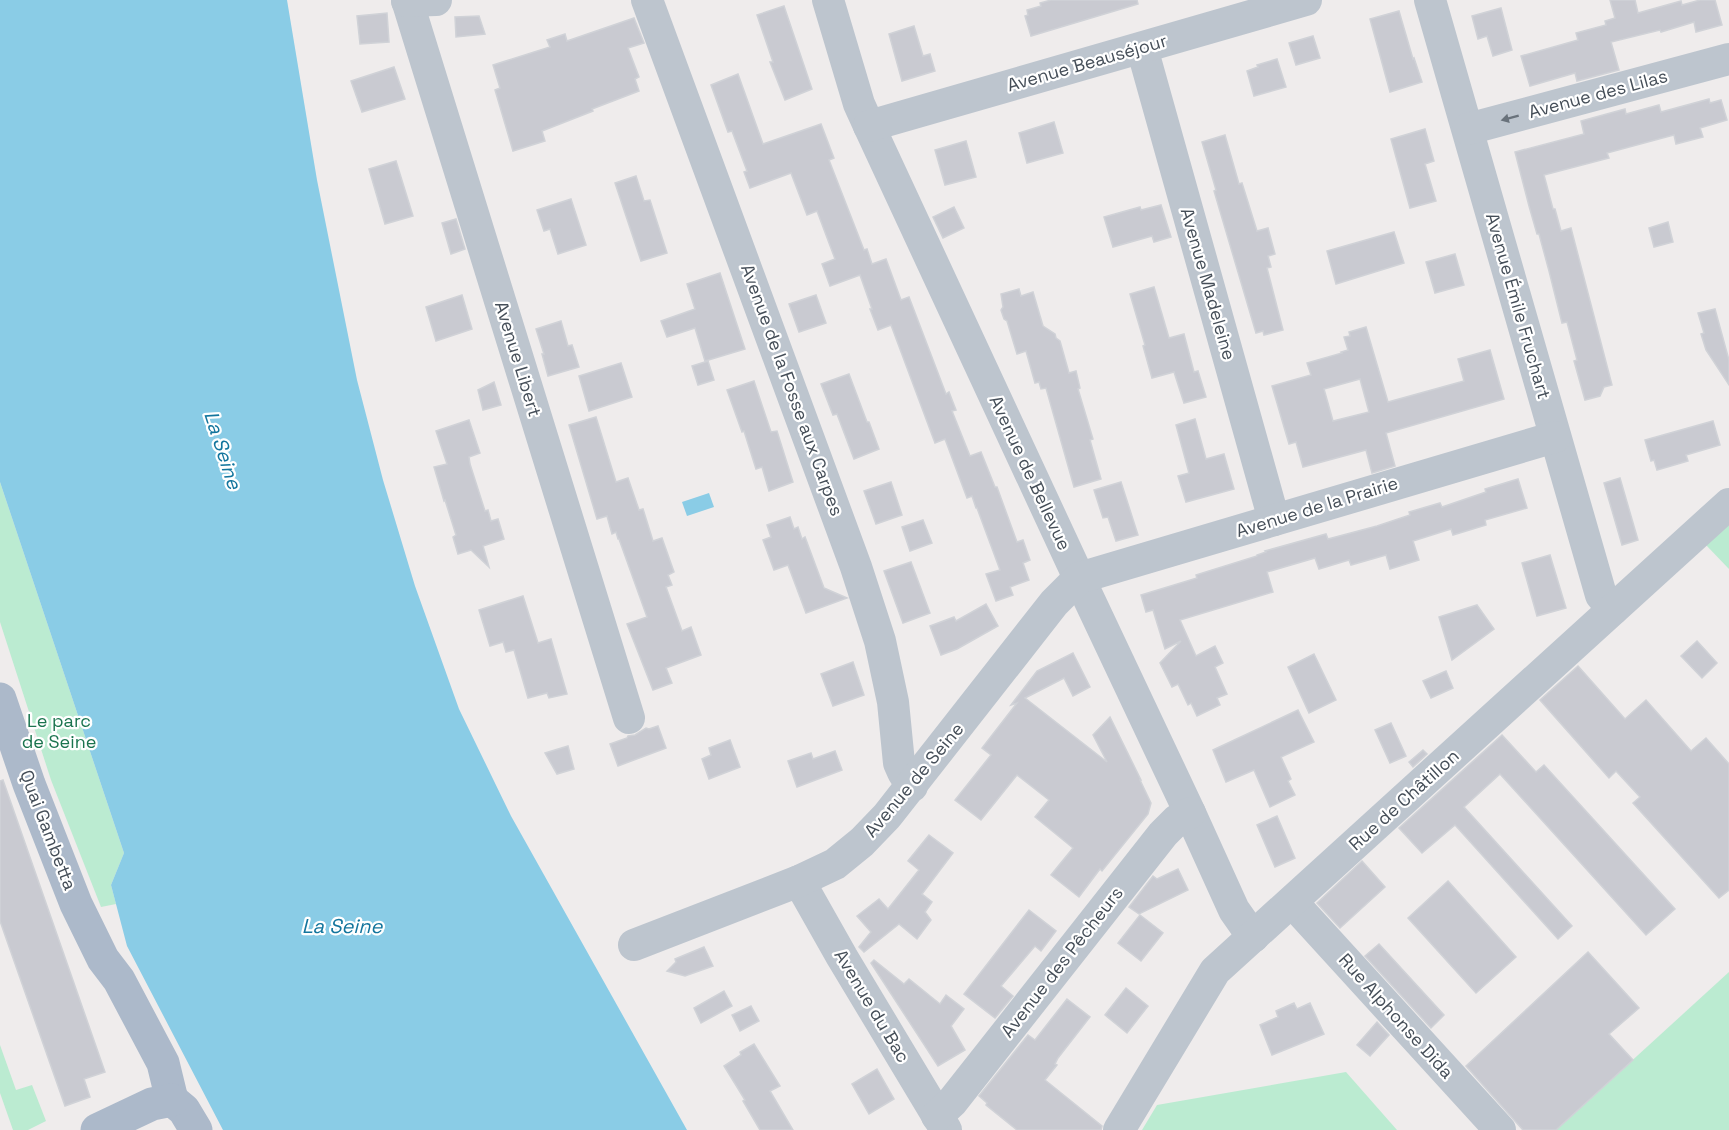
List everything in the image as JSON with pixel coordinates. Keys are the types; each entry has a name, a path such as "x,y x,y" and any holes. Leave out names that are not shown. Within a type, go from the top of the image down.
{"main road":[{"name":"Quai Gambetta","path":"0,699 29,784 76,904 103,959 119,980 163,1063 162,1102"},
{"path":"97,1130 162,1102 183,1110 196,1130"}],"street":[{"name":"Avenue Libert","path":"416,0 629,718"},
{"name":"Avenue de la Fosse aux Carpes","path":"647,0 856,567 880,641 893,702 900,763 912,786"},
{"name":"Avenue de Bellevue","path":"828,0 859,104 1234,910 1253,937"},
{"name":"Avenue Beauséjour","path":"869,126 1306,0"},
{"name":"Avenue Émile Fruchart","path":"1430,0 1601,595 1613,609"},
{"name":"Avenue Madeleine","path":"1142,48 1274,520"},
{"name":"Avenue des Lilas","path":"1468,129 1729,59"},
{"name":"Avenue de la Prairie","path":"1078,578 1555,437"},
{"name":"Rue de Châtillon","path":"1119,1130 1215,971 1729,504"},
{"name":"Avenue de Seine","path":"634,945 799,881 835,864 887,816 1054,603 1078,578"},
{"name":"Avenue des Pêcheurs","path":"941,1123 952,1102 1163,834 1177,820 1190,813"},
{"name":"Avenue du Bac","path":"799,881 941,1123"},
{"name":"Rue Alphonse Dida","path":"1292,902 1500,1130"}],"green space":[{"name":"Le parc de Seine","path":"0,482 124,853 111,885 116,904 101,907 51,780 0,622"},
{"path":"1729,524 1729,569 1706,545"},
{"path":"1729,972 1729,1130 1556,1130"},
{"path":"0,1045 16,1090 32,1085 46,1121 28,1130 13,1130 0,1093"},
{"path":"1346,1072 1397,1130 1142,1130 1157,1105"}],"water":[{"name":"La Seine","path":"0,0 287,0 317,180 357,380 383,480 415,586 459,709 511,816 687,1130 223,1130 127,946 111,885 124,853 0,482"},
{"path":"709,493 714,507 687,516 682,502"}],"building":[{"path":"1051,0 1137,0 1138,4 1031,36 1025,16 1028,15 1027,10"},
{"path":"1610,0 1635,0 1638,13 1681,1 1682,5 1700,0 1715,0 1722,25 1696,32 1694,22 1661,32 1660,30 1611,42 1619,70 1577,81 1575,73 1530,86 1521,56 1578,40 1576,33 1606,25 1605,21 1615,18"},
{"path":"784,6 812,89 785,100 770,62 773,62 757,15"},
{"path":"1501,8 1512,50 1493,56 1487,36 1478,39 1472,16"},
{"path":"1399,11 1422,82 1390,92 1370,19"},
{"path":"387,13 389,42 360,44 357,16"},
{"path":"479,16 485,34 456,37 455,17"},
{"path":"634,18 644,43 628,48 639,77 635,79 639,91 542,131 545,141 513,151 495,90 500,88 493,65 550,47 547,40 565,34 567,41"},
{"path":"914,26 923,56 930,54 935,71 902,81 889,34"},
{"path":"1313,36 1320,58 1296,65 1289,43"},
{"path":"1277,59 1286,87 1254,96 1247,71 1258,67 1257,65"},
{"path":"394,67 405,99 362,112 351,81"},
{"path":"738,74 763,144 821,124 834,158 829,160 864,250 867,249 872,264 886,259 901,300 909,297 946,394 949,392 956,410 952,411 970,456 981,452 995,487 997,487 1017,542 1023,540 1030,560 1023,563 1029,580 1010,587 1013,595 996,601 986,574 1000,570 972,496 967,498 945,439 935,443 891,325 878,330 860,275 830,286 822,264 835,259 817,211 807,215 791,173 750,188 744,172 747,171 732,131 728,132 711,85"},
{"path":"1709,99 1710,103 1721,100 1727,120 1700,128 1703,137 1676,144 1674,135 1607,153 1609,158 1544,175 1561,231 1571,228 1612,385 1604,387 1600,396 1585,400 1574,361 1577,360 1567,322 1562,323 1515,152 1584,134 1581,121 1625,109 1626,114 1659,105 1661,112"},
{"path":"1054,122 1063,153 1027,163 1019,133"},
{"path":"1425,129 1434,161 1425,164 1436,201 1410,208 1391,139"},
{"path":"1225,135 1239,184 1242,183 1257,231 1268,228 1275,254 1268,256 1271,267 1267,268 1283,330 1264,335 1263,331 1256,333 1202,142"},
{"path":"966,141 976,177 945,185 935,150"},
{"path":"396,161 413,216 385,224 369,169"},
{"path":"636,176 644,201 650,200 667,253 641,261 615,183"},
{"path":"571,199 586,245 558,254 550,229 544,231 537,210"},
{"path":"1161,205 1171,237 1154,242 1152,236 1113,247 1104,217 1140,207 1141,210"},
{"path":"954,207 964,228 943,238 933,217"},
{"path":"456,219 465,249 451,254 442,223"},
{"path":"1668,222 1673,242 1654,247 1649,228"},
{"path":"1394,232 1404,263 1336,284 1327,251"},
{"path":"1455,254 1464,285 1435,293 1426,262"},
{"path":"720,273 745,349 705,361 695,328 667,337 661,321 695,309 687,284"},
{"path":"1154,287 1169,338 1184,334 1194,372 1198,371 1206,397 1184,403 1174,372 1152,378 1130,294"},
{"path":"1019,289 1021,296 1033,292 1043,326 1055,334 1060,341 1069,373 1076,371 1080,388 1078,389 1093,439 1090,440 1101,479 1074,487 1046,388 1041,389 1039,382 1035,383 1026,351 1017,354 1007,321 1001,310 1003,307 1001,294"},
{"path":"462,295 472,329 436,341 426,307"},
{"path":"816,295 826,323 799,332 789,304"},
{"path":"1715,309 1729,360 1729,385 1706,350 1701,334 1704,333 1698,313"},
{"path":"561,321 568,346 572,345 579,367 548,376 536,329"},
{"path":"1366,327 1388,402 1464,381 1458,359 1490,350 1504,399 1386,433 1395,466 1372,473 1366,450 1303,467 1296,442 1289,444 1272,386 1311,375 1307,363 1348,350 1344,337 1350,336 1349,332","holes":["1360,379 1369,412 1333,421 1324,389"]},
{"path":"708,361 714,380 698,385 692,366"},
{"path":"621,363 632,397 589,411 579,376"},
{"path":"849,374 879,449 854,459 837,414 833,415 821,384"},
{"path":"754,381 771,432 777,431 793,482 769,491 762,467 756,469 744,431 742,432 727,390"},
{"path":"494,382 501,405 483,410 478,390"},
{"path":"596,417 616,482 628,478 639,510 643,509 653,541 662,538 674,572 668,575 672,585 666,587 682,631 691,627 701,655 666,668 672,683 653,690 627,624 647,617 616,532 612,534 607,516 597,519 569,425"},
{"path":"1195,419 1206,459 1224,454 1234,489 1186,502 1178,476 1189,473 1176,425"},
{"path":"469,420 480,453 469,457 470,464 485,511 488,510 491,521 498,519 504,539 483,546 489,567 471,550 458,554 453,537 456,535 434,467 447,464 436,431"},
{"path":"1713,421 1720,445 1686,455 1688,461 1657,470 1654,460 1651,461 1645,440"},
{"path":"1620,478 1638,540 1622,545 1604,483"},
{"path":"1518,479 1527,508 1485,520 1486,525 1453,535 1451,529 1413,541 1419,560 1390,569 1386,555 1351,565 1349,560 1319,569 1315,558 1267,572 1273,592 1180,620 1196,656 1215,646 1223,663 1215,667 1227,694 1217,698 1220,705 1197,716 1191,703 1188,705 1178,684 1172,687 1160,663 1181,641 1165,649 1153,610 1146,612 1141,595 1197,578 1196,575 1257,556 1265,551 1326,534 1328,539 1377,526 1410,515 1409,512 1440,503 1442,507 1486,492 1485,489"},
{"path":"891,482 902,515 876,524 864,491"},
{"path":"1121,482 1138,535 1116,541 1108,517 1103,518 1094,490"},
{"path":"790,517 794,529 798,527 802,539 805,537 824,588 847,598 806,613 788,565 774,570 763,540 771,537 767,525"},
{"path":"923,520 932,543 910,551 902,527"},
{"path":"1550,555 1566,608 1537,616 1522,563"},
{"path":"911,562 930,613 903,623 884,571"},
{"path":"523,596 538,643 551,639 567,694 549,698 547,693 528,698 514,650 506,652 503,642 490,646 479,610"},
{"path":"986,604 998,626 957,649 941,655 930,626 954,617 956,621"},
{"path":"1477,605 1494,629 1452,660 1439,617"},
{"path":"1697,641 1717,663 1702,678 1681,656"},
{"path":"1073,653 1090,687 1073,696 1064,678 1025,698 1107,762 1093,735 1110,717 1151,803 1148,814 1079,897 1051,875 1073,848 1035,817 1049,800 1017,775 981,820 955,800 991,755 982,748 1017,703 1011,705 1037,671"},
{"path":"1314,654 1336,700 1309,713 1288,667"},
{"path":"853,662 864,695 833,706 821,674"},
{"path":"1578,666 1625,719 1646,700 1691,751 1706,738 1729,764 1729,890 1719,898 1633,803 1640,797 1616,771 1609,778 1540,700"},
{"path":"1446,671 1453,688 1431,698 1423,681"},
{"path":"1298,710 1314,742 1281,757 1295,795 1270,807 1254,770 1226,782 1213,750"},
{"path":"1391,723 1406,756 1390,763 1375,730"},
{"path":"658,726 666,748 618,766 610,744 635,735 646,728"},
{"path":"1502,735 1536,772 1544,765 1675,909 1646,935 1500,774 1464,807 1572,926 1558,939 1455,825 1422,853 1399,828"},
{"path":"730,740 740,767 709,779 702,759 711,755 709,748"},
{"path":"568,746 574,769 557,774 545,753"},
{"path":"1423,750 1427,754 1413,767 1409,762"},
{"path":"835,751 842,770 797,787 788,761 811,753 813,759"},
{"path":"3,780 105,1072 84,1079 90,1097 65,1106 0,921 0,781"},
{"path":"1277,816 1295,858 1275,867 1257,825"},
{"path":"929,835 953,853 922,894 932,902 925,912 931,920 917,939 899,924 864,952 859,947 871,932 857,916 879,899 888,909 919,870 908,861"},
{"path":"1362,861 1385,887 1340,928 1317,903"},
{"path":"1178,869 1188,890 1139,914 1129,907 1153,876 1157,879"},
{"path":"1448,881 1516,957 1476,993 1408,918"},
{"path":"1029,910 1056,931 1041,951 1035,946 1001,986 1013,996 995,1018 964,994"},
{"path":"1140,915 1163,933 1141,961 1118,943"},
{"path":"1379,944 1444,1015 1431,1028 1365,956"},
{"path":"704,947 713,966 685,976 667,971 676,962 675,959"},
{"path":"1588,952 1639,1008 1609,1034 1633,1060 1556,1130 1523,1130 1466,1066"},
{"path":"874,960 904,984 909,979 940,1004 946,995 964,1009 951,1026 965,1050 938,1066 871,963"},
{"path":"1126,988 1148,1006 1127,1033 1105,1015"},
{"path":"724,991 732,1006 701,1023 694,1008"},
{"path":"1067,999 1090,1017 1058,1058 1055,1064 1057,1065 1045,1080 1102,1126 1101,1130 1017,1130 986,1105 987,1103 979,1096 1028,1035 1035,1040"},
{"path":"1294,1003 1297,1009 1310,1003 1324,1034 1272,1055 1260,1025 1278,1017 1276,1011"},
{"path":"751,1006 759,1021 740,1031 732,1015"},
{"path":"1377,1022 1389,1035 1370,1056 1357,1045"},
{"path":"754,1044 780,1086 770,1091 793,1130 760,1130 724,1066 741,1055 740,1052"},
{"path":"877,1069 894,1099 869,1114 852,1084"}]}
